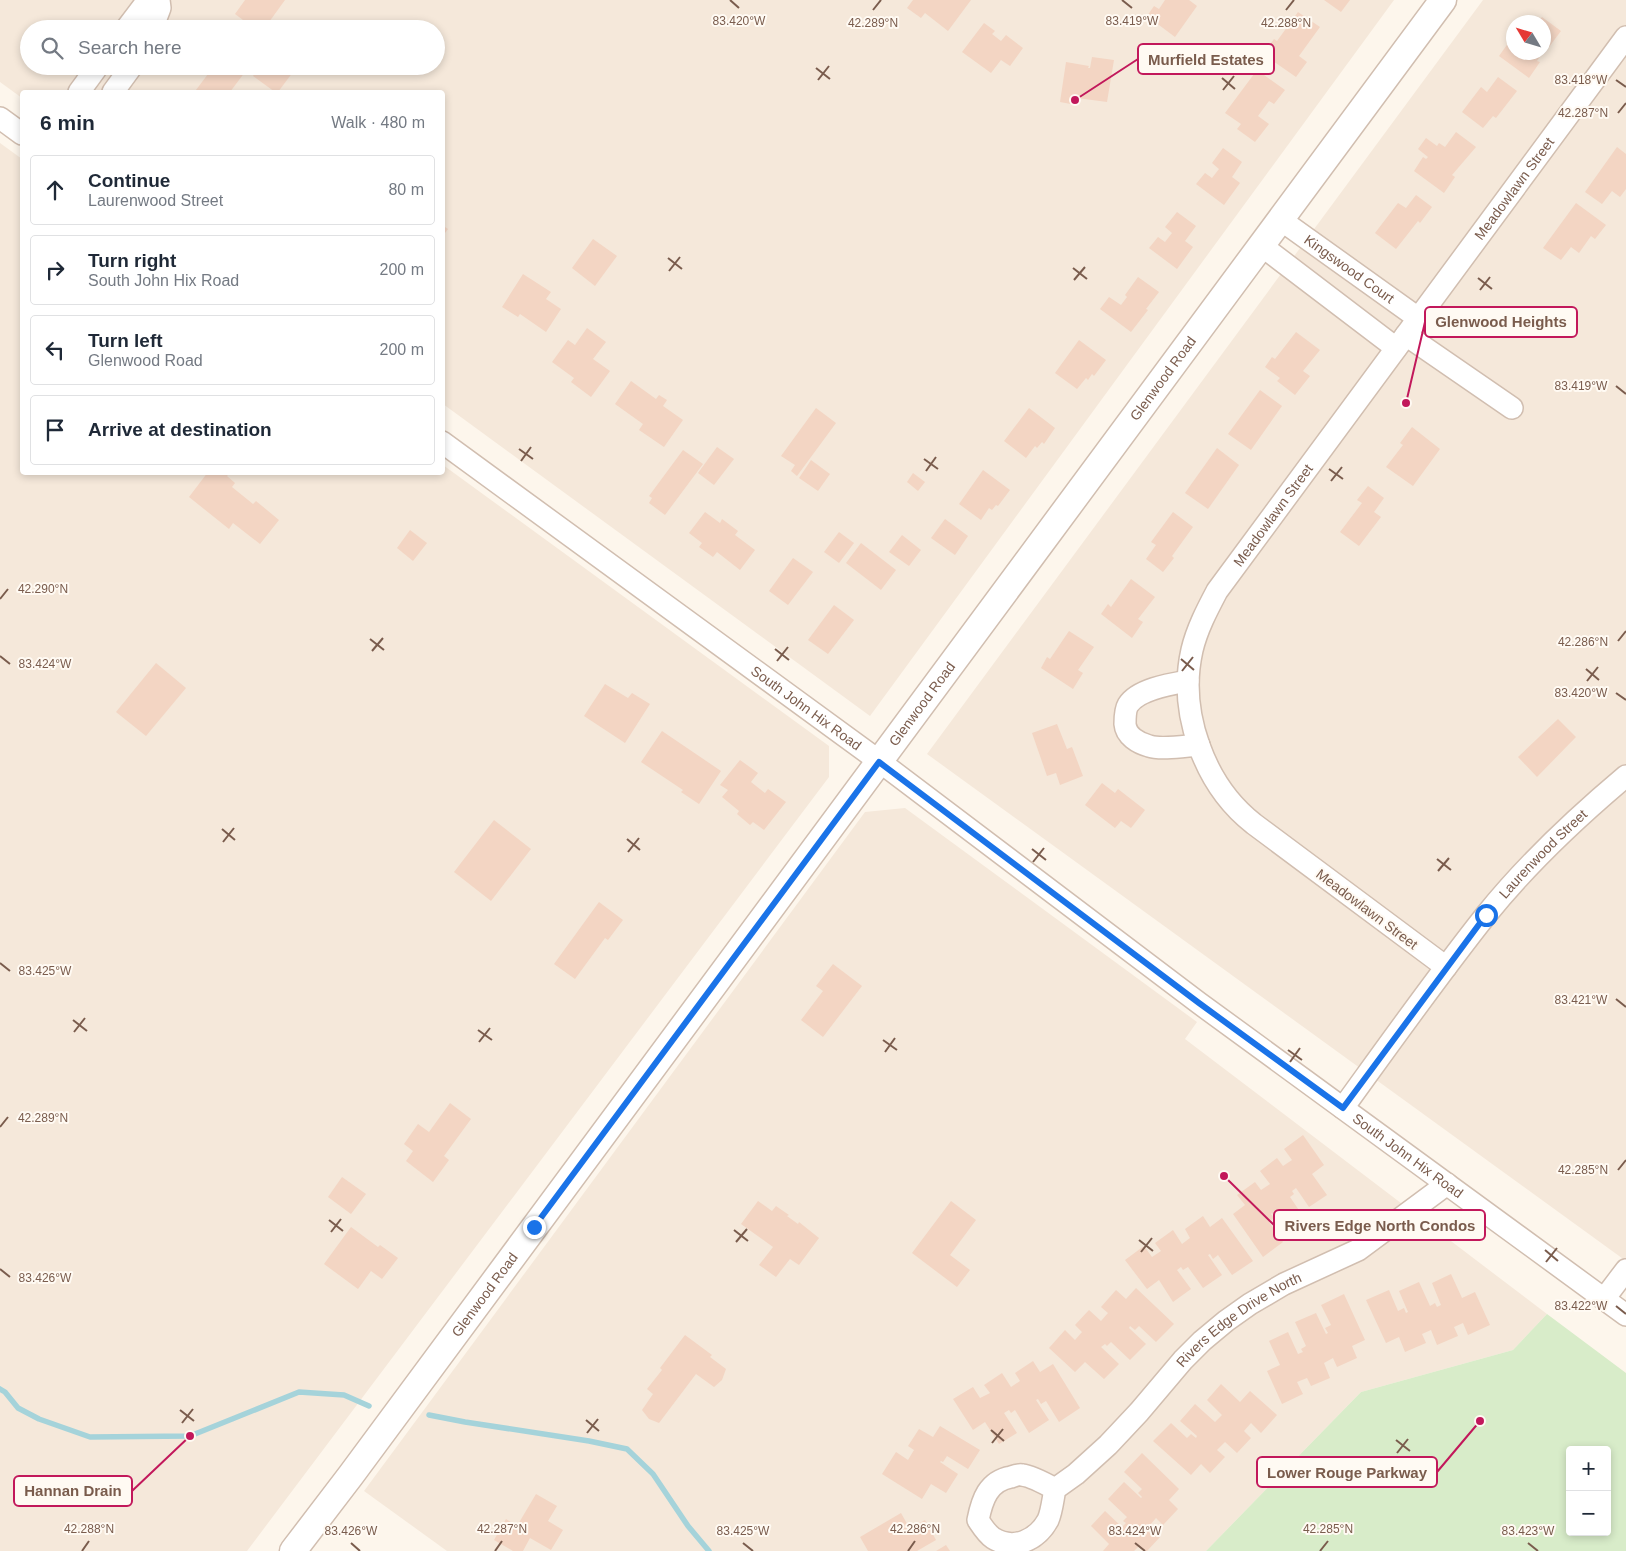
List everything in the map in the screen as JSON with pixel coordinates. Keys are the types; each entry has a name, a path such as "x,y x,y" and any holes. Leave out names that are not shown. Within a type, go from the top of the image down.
{"street":[{"path":"133,20 148,0"},
{"path":"155,20 160,8 159,0"},
{"name":"Glenwood Road","path":"293,1551 1443,0"},
{"name":"Meadowlawn Street","path":"1446,968 1246,818 1232,804 1211,772 1199,746 1190,713 1188,681 1192,650 1202,619 1217,591 1626,37"},
{"path":"80,90 91,75"},
{"path":"114,90 125,75"},
{"path":"0,118 20,133"},
{"name":"Kingswood Court","path":"1281,220 1418,318"},
{"path":"1262,246 1401,342 1512,408"},
{"name":"South John Hix Road","path":"445,444 879,762 1199,1003 1626,1315"},
{"path":"1188,681 1155,688 1134,699 1128,705 1124,716 1126,728 1132,737 1151,747 1199,746"},
{"name":"Laurenwood Street","path":"1343,1108 1486,915 1528,868 1626,776"},
{"name":"Rivers Edge Drive North","path":"1055,1488 1076,1474 1108,1445 1183,1360 1226,1321 1284,1284 1358,1250 1447,1184"},
{"path":"1604,1299 1626,1270"}],"shaded area":[{"path":"0,0 1394,0 870,716 445,405 445,90 20,90 20,97 0,82"},
{"path":"1483,0 1626,0 1626,1261 927,754"},
{"path":"0,143 20,158 20,475 445,475 445,466 829,746 829,777 247,1551 0,1551"},
{"path":"905,808 1197,1022 1185,1039 1547,1314 1513,1350 1361,1392 1206,1551 447,1551 364,1491 865,812"}],"green space":[{"path":"1547,1314 1626,1373 1626,1551 1206,1551 1361,1392 1513,1350"}],"building":[{"path":"245,0 285,0 271,20 243,20 235,14"},
{"path":"913,0 971,0 948,31 925,13 921,18 907,8"},
{"path":"1165,0 1189,0 1197,6 1175,37 1147,16 1154,6 1159,9"},
{"path":"1324,0 1350,0 1341,12"},
{"path":"1298,12 1320,27 1299,56 1307,62 1296,77 1263,54 1274,39 1277,41"},
{"path":"984,23 995,31 992,34 1001,41 1006,35 1023,48 1010,66 1001,60 991,73 962,52"},
{"path":"1551,24 1561,31 1551,44"},
{"path":"1506,46 1506,60 1538,60 1540,62 1529,78 1499,56"},
{"path":"1092,57 1114,60 1107,102 1077,98 1076,105 1060,102 1066,62 1089,66 1088,68 1090,68"},
{"path":"1257,70 1285,90 1274,104 1269,101 1258,116 1269,124 1255,142 1237,129 1241,124 1225,113"},
{"path":"207,75 243,75 232,90 196,90"},
{"path":"291,75 280,90 272,90 253,76"},
{"path":"1498,77 1517,91 1496,118 1493,116 1483,128 1462,112 1481,87 1487,92"},
{"path":"1456,132 1476,147 1452,175 1455,177 1444,193 1414,171 1423,157 1426,159 1428,157 1418,149 1426,138 1437,146 1439,143 1445,147"},
{"path":"1617,147 1626,154 1626,189 1620,197 1612,191 1602,204 1585,192"},
{"path":"1223,148 1242,162 1232,177 1240,183 1224,205 1196,184 1205,173 1212,178 1219,169 1212,163"},
{"path":"1416,195 1432,207 1420,223 1418,221 1396,249 1375,233 1398,203 1406,208"},
{"path":"1576,203 1606,225 1595,239 1591,236 1579,253 1571,247 1561,260 1543,248"},
{"path":"1177,212 1196,226 1185,241 1193,247 1177,269 1149,248 1158,237 1165,242 1172,233 1165,227"},
{"path":"593,239 617,256 595,286 572,268"},
{"path":"523,274 551,292 546,299 561,309 546,332 520,314 518,317 502,307"},
{"path":"1138,277 1159,292 1131,332 1100,309 1109,297 1121,305 1127,297 1125,295"},
{"path":"587,328 606,342 593,359 610,371 591,397 571,382 574,378 552,362 568,340 575,345"},
{"path":"1296,332 1320,350 1303,371 1310,376 1295,395 1277,381 1280,378 1265,367 1272,357 1275,359"},
{"path":"1079,340 1106,360 1094,376 1092,374 1088,380 1086,378 1077,389 1055,373"},
{"path":"631,381 656,399 659,395 667,400 663,406 683,420 664,447 639,430 643,424 615,404"},
{"path":"1260,390 1282,406 1251,450 1228,434"},
{"path":"816,408 836,423 797,476 791,471 795,465 781,456"},
{"path":"1029,408 1055,428 1044,444 1042,442 1037,448 1035,446 1026,458 1004,441"},
{"path":"1412,427 1440,449 1413,486 1386,467 1403,445 1400,443"},
{"path":"717,447 734,459 714,485 698,473"},
{"path":"1217,448 1239,465 1208,509 1185,493"},
{"path":"683,450 703,464 665,515 649,503 652,498 649,496"},
{"path":"811,460 830,474 818,491 799,478"},
{"path":"983,470 1010,490 998,506 996,505 992,510 989,508 981,520 959,504"},
{"path":"913,473 925,482 918,491 907,482"},
{"path":"206,475 228,475 235,483 232,487 253,504 256,501 279,520 260,544 233,523 229,529 189,497"},
{"path":"1368,486 1384,498 1374,512 1381,517 1359,546 1340,532 1362,503 1357,500"},
{"path":"705,512 720,523 722,519 738,531 735,535 755,550 740,570 717,552 713,557 699,547 702,543 689,533"},
{"path":"1173,512 1193,527 1163,572 1146,559 1156,545 1151,542"},
{"path":"945,519 968,536 955,555 931,538"},
{"path":"410,530 427,543 413,561 397,548"},
{"path":"839,532 854,543 839,563 824,552"},
{"path":"902,535 921,550 909,566 889,552"},
{"path":"861,543 896,570 881,590 846,563"},
{"path":"793,558 813,572 788,605 769,591"},
{"path":"1131,579 1155,597 1138,619 1143,622 1132,638 1101,614 1108,604 1111,607"},
{"path":"834,605 854,620 828,654 808,640"},
{"path":"1069,631 1094,647 1078,670 1083,673 1073,689 1041,668 1047,657 1050,659"},
{"path":"156,663 186,688 146,736 116,712"},
{"path":"605,684 628,698 632,693 650,704 625,743 584,716"},
{"path":"1558,719 1576,737 1537,777 1518,757"},
{"path":"1057,724 1067,749 1072,747 1083,776 1060,785 1056,773 1047,776 1032,733"},
{"path":"662,731 721,771 699,804 681,792 683,790 641,762"},
{"path":"740,760 758,773 751,782 765,793 768,789 786,802 764,830 753,822 750,825 737,814 739,811 722,797 728,790 720,785"},
{"path":"1102,783 1115,793 1118,789 1145,810 1131,828 1121,821 1115,828 1085,805"},
{"path":"494,820 531,849 491,901 454,872"},
{"path":"599,902 623,920 608,940 605,938 575,979 554,964"},
{"path":"833,964 862,986 823,1037 801,1020 823,991 816,986"},
{"path":"450,1103 471,1119 444,1156 449,1160 433,1182 406,1161 413,1151 404,1144 418,1124 429,1132"},
{"path":"1303,1135 1324,1165 1312,1174 1327,1195 1309,1207 1296,1188 1292,1191 1294,1194 1290,1197 1305,1219 1286,1232 1272,1213 1274,1218 1269,1222 1283,1242 1263,1257 1233,1214 1245,1205 1237,1195 1255,1182 1261,1190 1270,1184 1260,1171 1277,1158 1283,1166 1292,1160 1284,1149"},
{"path":"342,1177 366,1194 351,1214 328,1197"},
{"path":"758,1201 772,1211 776,1206 819,1238 799,1265 790,1259 776,1277 759,1265 773,1247 741,1224"},
{"path":"951,1201 976,1220 950,1255 970,1270 957,1287 912,1253"},
{"path":"1203,1216 1210,1227 1222,1218 1253,1261 1232,1275 1218,1255 1213,1259 1210,1254 1208,1255 1222,1275 1203,1288 1188,1267 1183,1270 1181,1267 1177,1270 1191,1289 1173,1302 1159,1280 1147,1289 1125,1260 1144,1246 1152,1257 1161,1251 1155,1243 1173,1230 1182,1244 1190,1238 1185,1229"},
{"path":"351,1227 378,1247 380,1245 398,1258 382,1279 371,1271 358,1289 324,1264"},
{"path":"1451,1274 1462,1298 1475,1292 1490,1325 1468,1335 1463,1323 1454,1327 1458,1336 1437,1345 1431,1330 1422,1334 1426,1343 1405,1352 1399,1337 1386,1343 1366,1300 1389,1290 1398,1311 1404,1308 1406,1313 1408,1312 1399,1291 1419,1282 1430,1306 1435,1303 1437,1307 1441,1305 1432,1283"},
{"path":"1136,1288 1174,1324 1156,1342 1139,1326 1135,1330 1130,1326 1129,1328 1146,1344 1130,1360 1111,1342 1107,1346 1105,1344 1101,1347 1119,1364 1104,1379 1085,1362 1075,1372 1049,1348 1065,1330 1075,1340 1082,1332 1075,1325 1089,1310 1101,1321 1108,1313 1101,1307 1116,1290 1126,1299"},
{"path":"1344,1294 1365,1340 1352,1346 1357,1358 1337,1367 1333,1358 1324,1363 1330,1378 1311,1386 1307,1378 1297,1382 1303,1394 1282,1404 1267,1371 1280,1365 1269,1341 1288,1332 1298,1354 1303,1352 1301,1349 1306,1346 1295,1322 1316,1313 1326,1334 1328,1333 1325,1328 1331,1325 1321,1305"},
{"path":"685,1335 712,1355 710,1357 726,1369 722,1380 714,1387 696,1374 659,1423 649,1419 642,1410 653,1394 647,1389"},
{"path":"1033,1361 1040,1372 1053,1364 1080,1408 1059,1422 1046,1401 1041,1404 1038,1399 1036,1400 1049,1420 1029,1433 1015,1410 1011,1413 1009,1410 1004,1413 1017,1433 999,1444 985,1422 973,1430 953,1399 973,1387 980,1398 990,1393 984,1385 1002,1373 1011,1387 1020,1381 1015,1373"},
{"path":"1221,1384 1240,1402 1250,1391 1277,1415 1261,1433 1251,1423 1244,1431 1251,1438 1237,1453 1225,1442 1217,1450 1225,1457 1210,1473 1201,1464 1191,1475 1153,1441 1171,1423 1187,1438 1191,1434 1196,1438 1197,1436 1180,1421 1195,1404 1215,1422 1222,1415 1207,1400"},
{"path":"940,1426 980,1450 968,1469 947,1456 943,1462 940,1462 958,1474 946,1493 931,1484 922,1499 882,1474 896,1452 908,1460 914,1450 908,1446 919,1429 933,1437"},
{"path":"1142,1453 1179,1489 1169,1500 1178,1509 1163,1525 1156,1518 1149,1526 1160,1537 1147,1551 1139,1546 1134,1551 1103,1551 1109,1544 1091,1526 1105,1511 1122,1527 1126,1523 1123,1521 1127,1517 1108,1499 1124,1482 1142,1497 1138,1493 1142,1489 1124,1472"},
{"path":"536,1494 557,1506 548,1521 563,1530 551,1550 530,1538 523,1551 513,1551 494,1540 506,1519 517,1526"},
{"path":"901,1513 910,1529 925,1520 936,1540 917,1551 868,1551 860,1537"},
{"path":"946,1545 950,1551 936,1551"}],"waterway":[{"path":"0,1389 5,1392 18,1408 39,1419 90,1437 190,1436 299,1392 344,1395 369,1406"},
{"path":"429,1415 627,1449 653,1474 688,1526 709,1551"}],"place":[{"name":"Murfield Estates","path":"1075,100"},
{"name":"Glenwood Heights","path":"1406,403"},
{"name":"Rivers Edge North Condos","path":"1224,1176"},
{"name":"Lower Rouge Parkway","path":"1480,1421"},
{"name":"Hannan Drain","path":"190,1436"}],"route":[{"path":"534,1227 879,762 1199,1003 1343,1108 1486,915"}]}
